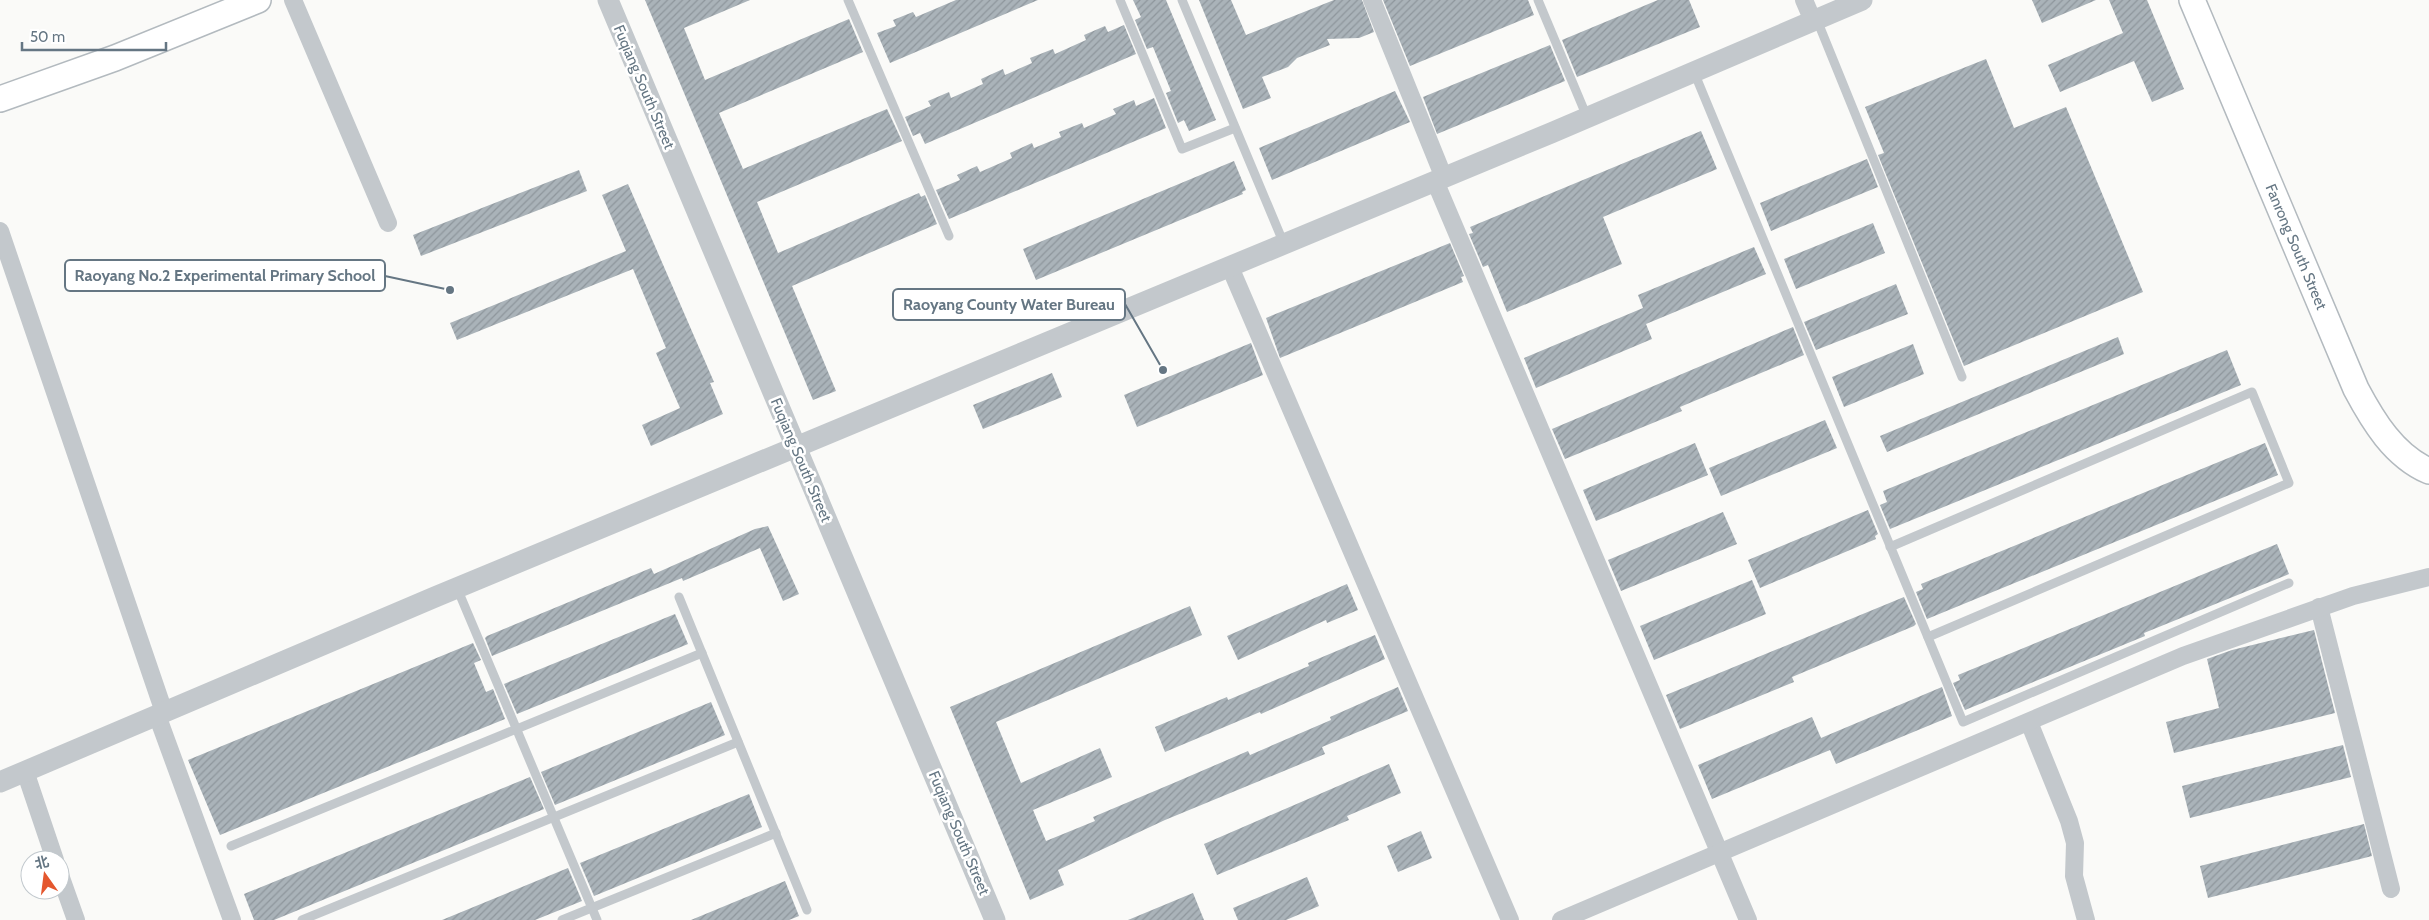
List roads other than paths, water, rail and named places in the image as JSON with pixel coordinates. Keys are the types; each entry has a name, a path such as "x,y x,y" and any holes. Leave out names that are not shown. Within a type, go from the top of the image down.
{"main road":[{"path":"0,98 106,61 258,0"},
{"name":"Fanrong South Street","path":"2192,0 2356,390 2372,419 2394,445 2415,465 2429,471"}],"street":[{"path":"293,0 388,223"},
{"name":"Fuqiang South Street","path":"608,0 995,920"},
{"path":"1372,0 1439,180 1748,920"},
{"path":"1804,0 1815,20"},
{"path":"0,782 457,588 1588,118 1862,0"},
{"path":"0,230 160,713 232,920"},
{"path":"1230,267 1510,920"},
{"path":"1561,920 2182,656 2353,596 2429,577"},
{"path":"2319,607 2391,890"},
{"path":"2029,722 2075,843 2074,876 2086,920"},
{"path":"25,771 52,850"},
{"path":"69,900 76,920"}],"lane":[{"path":"848,0 949,236"},
{"path":"1120,0 1182,150 1235,128"},
{"path":"1182,0 1284,244"},
{"path":"1538,0 1588,118"},
{"path":"1815,20 1962,377"},
{"path":"1694,72 1963,722 2289,584"},
{"path":"1890,547 2252,392 2289,483 1928,637"},
{"path":"457,588 597,920"},
{"path":"679,597 807,910"},
{"path":"231,846 702,653"},
{"path":"302,920 738,742"},
{"path":"562,920 776,833"}],"place":[{"name":"Raoyang No.2 Experimental Primary School","path":"450,290"},
{"name":"Raoyang County Water Bureau","path":"1163,370"}]}
